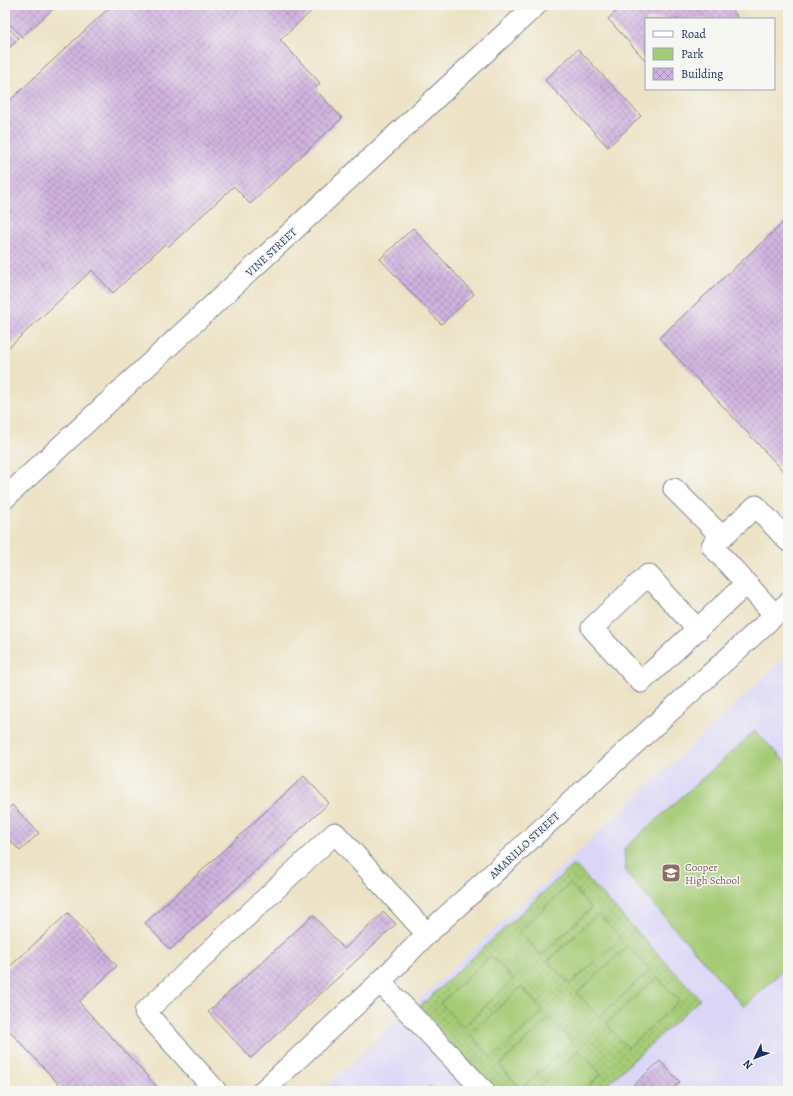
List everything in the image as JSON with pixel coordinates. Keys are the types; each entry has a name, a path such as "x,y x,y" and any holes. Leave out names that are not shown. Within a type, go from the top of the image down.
{"street":[{"name":"VINE STREET","path":"5,498 536,5"},
{"path":"674,489 722,537"},
{"path":"781,609 746,584 712,546 756,506 788,542"},
{"path":"698,630 648,575 592,628 641,682 698,630 746,584"},
{"name":"AMARILLO STREET","path":"263,1091 380,982 428,934 781,609"},
{"path":"216,1091 145,1012 335,834 428,934"},
{"path":"380,982 484,1091"}],"shaded area":[{"name":"Cooper High School","path":"788,655 788,1091 322,1091"}],"green space":[{"path":"755,731 788,764 788,963 772,981 744,1007 626,873 624,849"},
{"path":"574,864 700,999 600,1091 495,1091 418,1008"},
{"path":"570,884 591,908 541,955 519,931"},
{"path":"598,914 621,938 570,984 548,961"},
{"path":"628,946 650,970 599,1017 577,993"},
{"path":"491,956 513,980 463,1027 440,1003"},
{"path":"657,977 679,1001 628,1048 606,1024"},
{"path":"521,987 543,1011 492,1058 470,1034"},
{"path":"550,1018 572,1042 521,1089 500,1065"},
{"path":"579,1050 601,1074 583,1091 535,1091"}],"building":[{"path":"5,5 57,5 22,37 5,19"},
{"path":"112,5 318,5 280,40 320,83 315,89 342,118 250,204 234,186 168,247 165,244 113,293 92,270 5,351 5,105"},
{"path":"623,5 717,5 719,7 722,5 727,5 737,16 735,18 645,18 645,60 608,19"},
{"path":"5,24 19,39 5,52"},
{"path":"578,49 641,116 608,147 545,80"},
{"path":"788,218 788,476 659,338"},
{"path":"413,228 474,294 441,324 380,259"},
{"path":"304,776 329,803 170,950 145,923"},
{"path":"12,805 39,833 20,851 5,835 5,812"},
{"path":"384,912 396,924 251,1058 208,1012 313,915 344,949"},
{"path":"68,913 117,966 79,1002 161,1091 65,1091 5,1026 5,971"},
{"path":"660,1061 680,1082 670,1091 627,1091"},
{"path":"431,1085 437,1091 424,1091"}],"place":[{"name":"Cooper High School","path":"671,873"}]}
